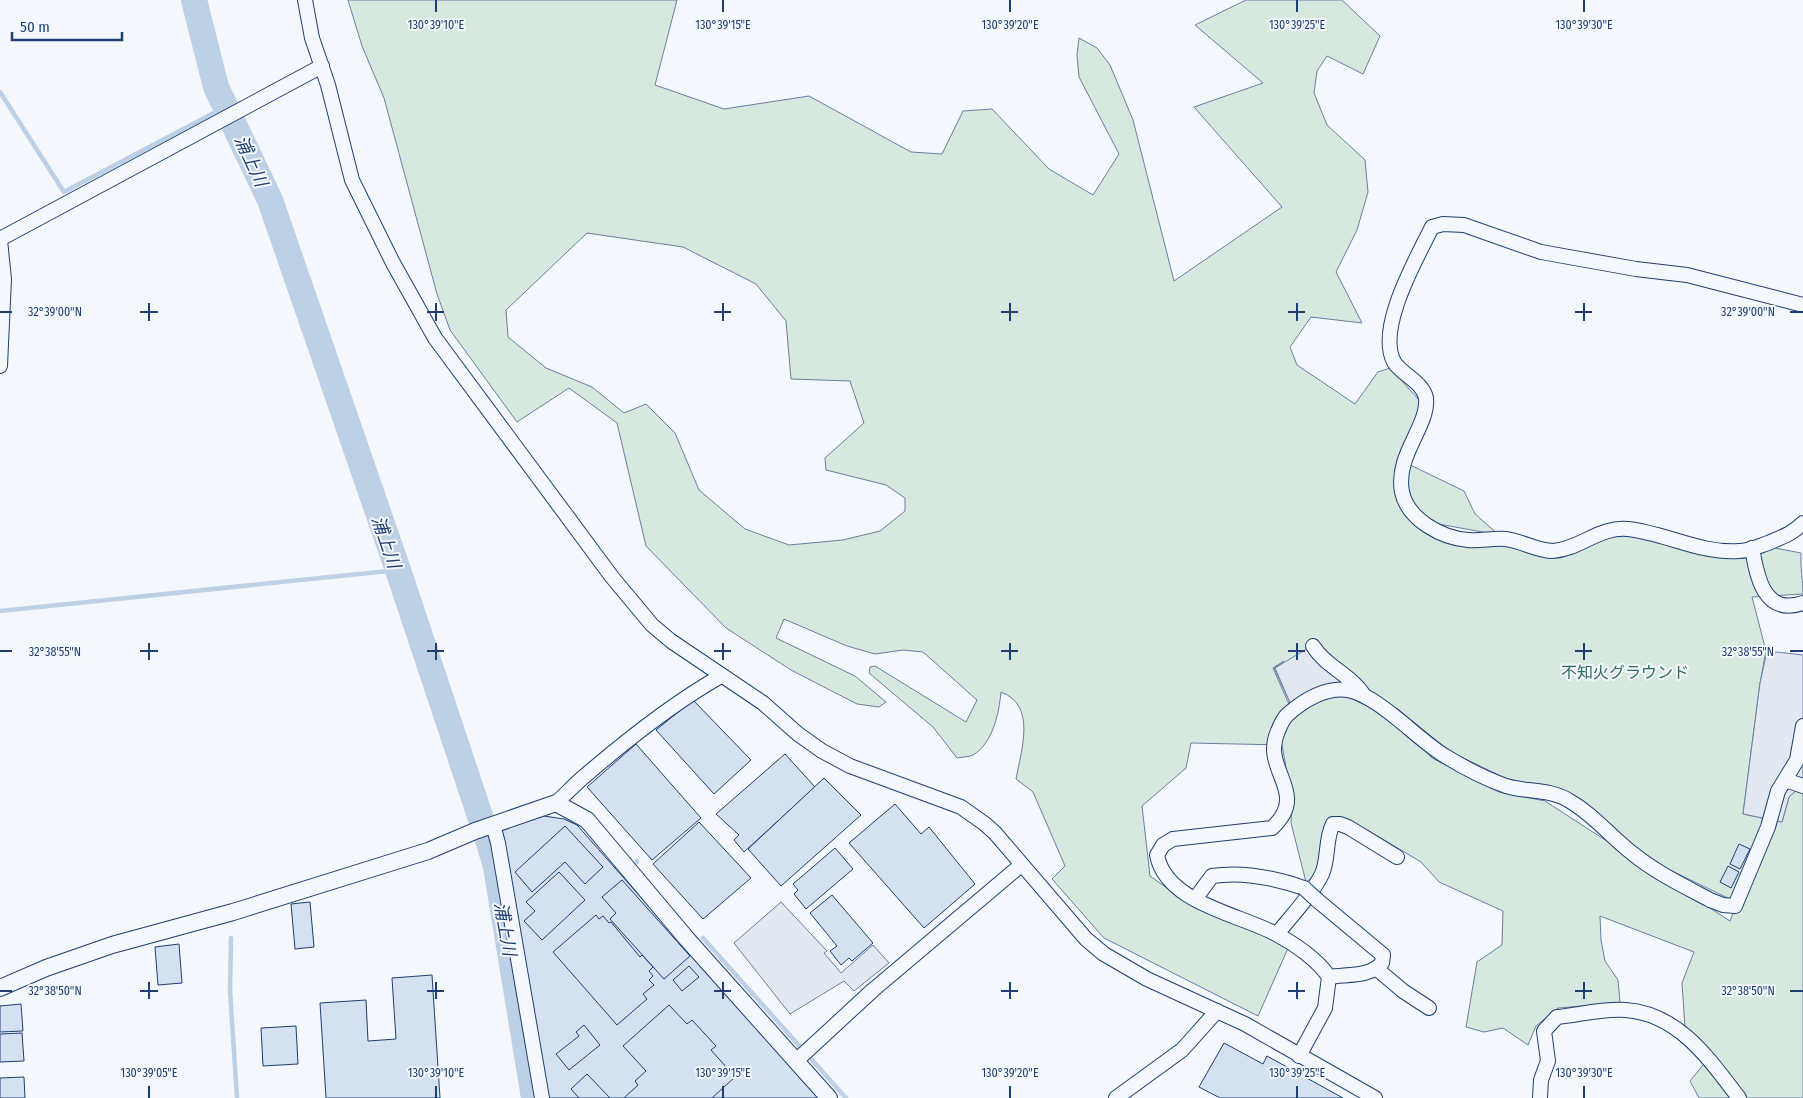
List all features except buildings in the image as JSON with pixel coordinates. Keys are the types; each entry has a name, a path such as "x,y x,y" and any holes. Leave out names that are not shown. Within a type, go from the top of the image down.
{"street":[{"path":"305,0 312,38 322,66 343,152 359,197 434,338 575,530 652,626 721,676 763,703 798,734 822,751 850,766 961,807 973,815 995,833 1086,939 1104,954 1147,979 1245,1024 1375,1098"},
{"path":"0,366 4,279 0,240 322,66"},
{"path":"1803,305 1686,275 1636,269 1542,252 1464,225 1443,224 1432,227 1404,282 1390,338 1394,361 1422,390 1426,398 1424,412 1403,463 1400,476 1402,493 1409,509 1419,520 1448,536 1460,539 1505,539 1553,551 1564,549 1604,531 1616,529 1630,530 1710,549 1740,552 1792,534 1803,522"},
{"path":"1752,548 1756,570 1767,595 1776,604 1788,607 1803,604"},
{"path":"1313,646 1318,654 1345,674 1366,698"},
{"path":"0,988 46,968 112,945 233,912 428,851 485,827 556,802 573,789 585,775 636,736 695,691 721,676"},
{"path":"1299,1056 1325,1008 1329,977 1323,968 1277,934 1194,899 1170,882 1160,869 1157,855 1163,844 1174,839 1272,828 1281,820 1288,803 1286,786 1274,761 1272,743 1285,716 1306,701 1327,691 1349,690 1366,698 1450,758 1504,785 1566,799 1589,814 1632,854 1685,886 1724,905 1735,906 1768,827 1778,791 1797,760 1803,726"},
{"path":"1785,780 1803,786"},
{"path":"556,802 587,820 687,939 803,1055 829,1098"},
{"path":"1277,934 1322,874 1328,855 1330,831 1333,824 1348,827 1397,857"},
{"path":"485,827 498,843 542,1098"},
{"path":"803,1055 873,990 1021,865"},
{"path":"1194,899 1212,876 1219,875 1260,876 1304,888 1383,955 1382,963 1371,973 1329,977"},
{"path":"1377,969 1403,991 1429,1008"},
{"path":"1540,1098 1542,1080 1548,1061 1544,1031 1557,1017 1625,1010 1663,1019 1702,1049 1739,1098"},
{"path":"1116,1098 1182,1050 1217,1011"}],"green space":[{"name":"不知火グラウンド","path":"348,0 677,0 655,85 724,109 809,96 911,152 942,154 963,111 992,109 1049,169 1093,195 1119,154 1079,77 1077,55 1079,38 1097,48 1110,65 1133,120 1174,281 1282,207 1194,107 1263,83 1195,25 1246,0 1342,0 1380,36 1363,74 1327,56 1317,71 1314,93 1327,125 1365,160 1368,192 1357,230 1336,272 1362,323 1311,317 1290,347 1297,365 1355,404 1378,372 1390,368 1420,401 1420,406 1400,460 1464,491 1475,514 1499,535 1433,523 1419,514 1412,520 1426,532 1462,544 1507,544 1541,555 1560,554 1601,536 1625,533 1716,555 1744,558 1775,548 1801,553 1803,594 1752,597 1766,651 1743,814 1782,822 1789,797 1803,784 1803,1098 1699,1098 1690,1081 1712,1054 1685,1028 1682,983 1694,952 1600,916 1601,940 1605,961 1618,980 1620,1003 1558,1008 1536,1026 1528,1045 1503,1028 1484,1032 1466,1027 1477,962 1502,945 1503,911 1439,882 1421,862 1369,831 1333,817 1329,821 1326,846 1318,870 1306,882 1291,823 1292,801 1282,745 1191,743 1186,768 1142,806 1150,876 1195,908 1289,946 1258,1016 1104,938 1052,879 1065,866 1033,792 1016,779 1024,730 1023,718 1019,707 1012,698 1001,692 997,718 986,743 973,755 957,758 933,727 869,673 870,667 875,666 966,722 977,700 923,652 903,650 875,654 847,646 784,619 776,638 855,676 886,702 879,707 857,704 791,670 726,628 646,546 617,423 569,388 517,422 450,330 437,294 384,98 362,46","holes":["587,233 683,247 756,284 786,321 791,379 850,381 864,423 825,458 826,470 886,485 905,498 905,511 880,531 843,540 789,545 745,529 699,490 675,433 646,404 624,413 592,387 546,368 508,337 506,310","1284,661 1274,668 1291,705 1327,688 1347,688 1398,709 1449,751 1513,782 1550,789 1583,802 1639,855 1736,902 1739,898 1730,921 1545,801 1499,792 1432,758 1420,744 1369,707 1346,696 1326,696 1307,702 1295,711 1288,702 1273,668"]}],"shaded area":[{"path":"1310,647 1350,684 1291,705 1275,668"},
{"path":"1767,651 1803,655 1803,784 1789,797 1782,822 1743,814 1760,683"},
{"path":"781,902 827,951 824,953 841,973 873,945 889,963 854,991 844,981 790,1014 734,943"}],"waterway":[{"name":"浦上川","path":"194,0 216,87 270,200 398,570 490,846 496,867 534,1098"},
{"path":"0,92 64,192 225,107"},
{"path":"0,611 398,570"},
{"path":"231,938 230,990 237,1098"},
{"path":"703,938 846,1098"}]}
